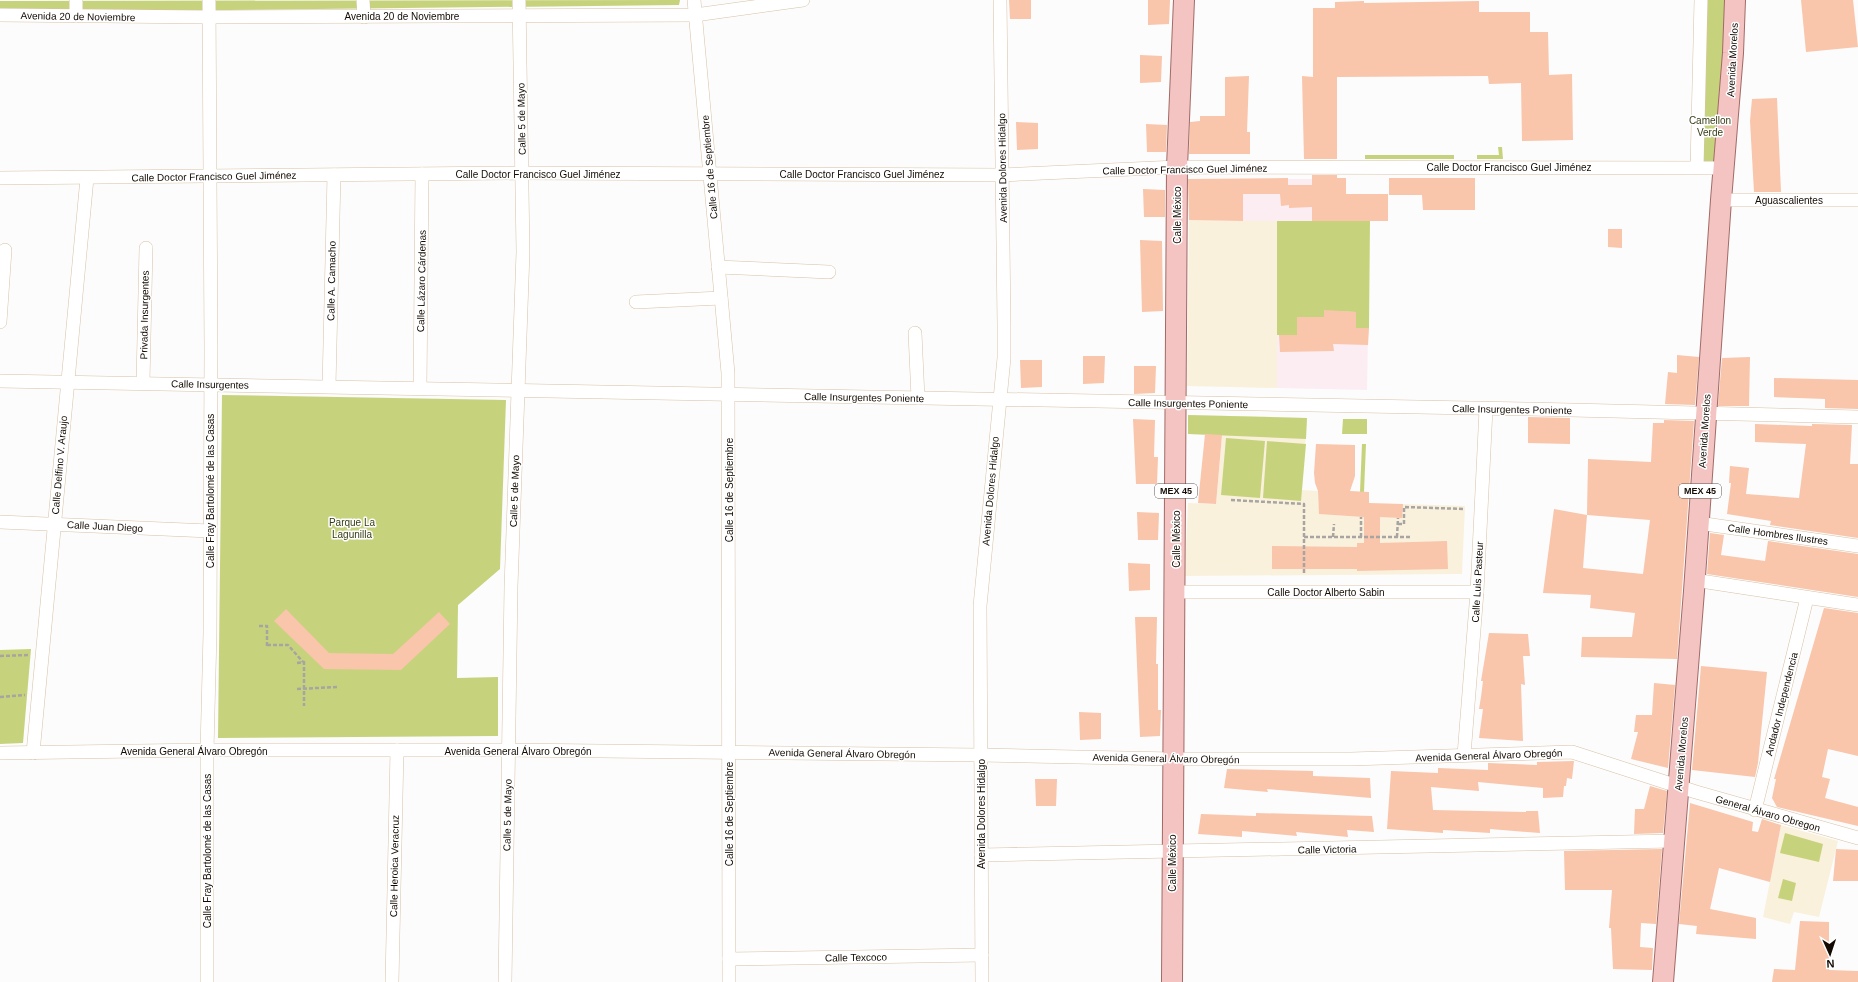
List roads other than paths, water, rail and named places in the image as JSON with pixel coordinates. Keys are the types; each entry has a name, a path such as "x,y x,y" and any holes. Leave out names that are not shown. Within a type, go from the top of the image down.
{"main road":[{"name":"Calle México","path":"1172,982 1177,167 1184,0"},
{"name":"Avenida Morelos","path":"1663,982 1694,580 1720,200 1730,96 1735,0"}],"street":[{"path":"76,0 76,16"},
{"name":"Calle Fray Bartolomé de las Casas","path":"206,982 210,530 209,0"},
{"path":"363,0 364,17"},
{"name":"Calle 5 de Mayo","path":"505,982 511,587 523,252 519,0"},
{"name":"Calle 16 de Septiembre","path":"694,0 694,15 729,394 729,982"},
{"name":"Avenida 20 de Noviembre","path":"0,15 208,17 694,15 803,0"},
{"name":"Avenida Dolores Hidalgo","path":"982,982 980,606 1004,358 1000,0"},
{"path":"1697,167 1701,0"},
{"name":"Calle Doctor Francisco Guel Jiménez","path":"0,178 422,174 1002,175 1177,167 1723,168"},
{"name":"Calle Lázaro Cárdenas","path":"420,388 422,174"},
{"name":"Calle A. Camacho","path":"329,386 334,175"},
{"name":"Calle Delfino V. Araujo","path":"33,753 87,178"},
{"name":"Aguascalientes","path":"1720,200 1858,200"},
{"name":"Privada Insurgentes","path":"143,382 146,248"},
{"path":"0,322 5,250"},
{"path":"718,267 829,272"},
{"path":"636,302 721,298"},
{"path":"915,333 918,398"},
{"name":"Calle Insurgentes","path":"0,381 143,382 518,390"},
{"name":"Calle Insurgentes Poniente","path":"518,390 1858,417"},
{"name":"Calle Luis Pasteur","path":"1464,755 1477,592 1486,409"},
{"name":"Calle Juan Diego","path":"0,522 210,530"},
{"name":"Calle Hombres Ilustres","path":"1698,523 1858,546"},
{"path":"1694,580 1858,605"},
{"name":"Calle Doctor Alberto Sabin","path":"1175,592 1477,592"},
{"name":"Andador Independencia","path":"1755,810 1807,598"},
{"name":"Avenida General Álvaro Obregón","path":"0,753 207,750 508,750 980,755 1174,759 1351,759 1572,752 1678,786"},
{"name":"Calle Heroica Veracruz","path":"392,982 397,750"},
{"name":"General Álvaro Obregon","path":"1678,786 1755,810 1858,838"},
{"name":"Calle Victoria","path":"981,855 1673,841"},
{"name":"Calle Texcoco","path":"729,959 982,955"}],"park label":[{"name":"Camellon Verde","path":"1710,126"},
{"name":"Parque La Lagunilla","path":"352,528"}]}
